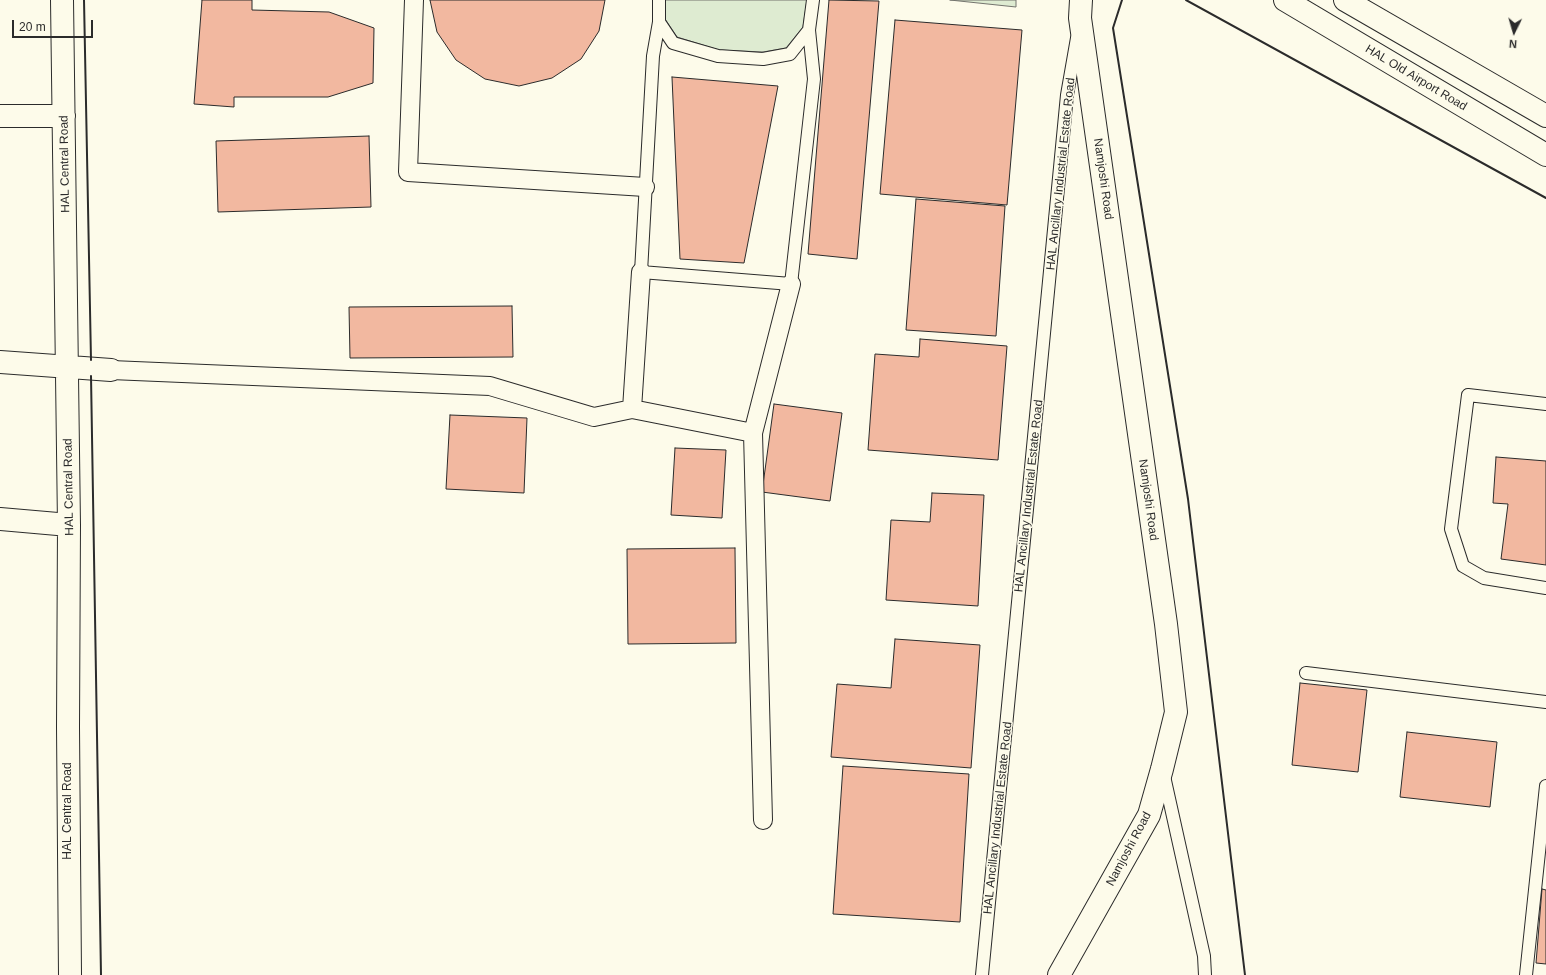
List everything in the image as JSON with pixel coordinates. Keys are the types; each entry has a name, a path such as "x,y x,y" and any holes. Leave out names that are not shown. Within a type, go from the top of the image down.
{"main road":[{"name":"HAL Central Road","path":"62,0 70,524 68,734 70,975"},
{"name":"HAL Old Airport Road","path":"1285,0 1546,155"},
{"path":"1345,0 1546,116"},
{"name":"Namjoshi Road","path":"1059,975 1148,815 1162,769 1176,712 1166,624 1081,9"},
{"path":"0,116 64,116"},
{"path":"0,362 111,370"},
{"path":"0,519 70,524"}],"street":[{"path":"414,0 408,172 646,187"},
{"path":"632,409 641,272"},
{"path":"763,820 753,433 791,284"},
{"path":"111,370 490,386 594,417 632,409 753,433"}],"lane":[{"path":"659,0 659,22 653,56 641,272 791,284 814,79 809,30 813,0"},
{"name":"HAL Ancillary Industrial Estate Road","path":"982,975 1067,96 1081,9"},
{"path":"659,22 673,42 718,56 763,59 790,54 809,30"},
{"path":"1546,404 1468,395 1451,529 1463,566 1484,578 1546,588"},
{"path":"1306,673 1546,702"},
{"path":"1162,769 1204,956 1205,975"},
{"path":"1526,975 1546,786"}],"green space":[{"path":"665,0 807,0 803,27 786,48 763,52 719,50 677,37 665,19"},
{"path":"950,0 1016,0 1016,7"}],"building":[{"path":"202,0 252,0 252,10 329,12 374,28 373,83 328,97 234,97 234,107 194,104"},
{"path":"430,0 605,0 599,31 581,59 552,78 519,86 485,79 456,60 437,32"},
{"path":"829,0 879,1 857,259 808,254"},
{"path":"895,20 1022,30 1007,205 880,194"},
{"path":"672,77 778,86 744,263 680,259"},
{"path":"369,136 371,207 218,212 216,141"},
{"path":"916,199 1005,206 996,336 906,330"},
{"path":"512,306 513,357 350,358 349,307"},
{"path":"920,339 1007,346 998,460 868,450 875,354 919,357"},
{"path":"774,404 842,413 830,501 762,492"},
{"path":"450,415 527,418 524,493 446,489"},
{"path":"675,448 726,450 722,518 671,515"},
{"path":"1496,457 1546,461 1546,565 1501,559 1508,504 1493,503"},
{"path":"932,493 984,495 978,606 886,600 891,520 930,522"},
{"path":"735,548 736,643 628,644 627,549"},
{"path":"895,639 980,645 971,768 831,757 837,684 891,688"},
{"path":"1300,683 1367,690 1358,772 1292,765"},
{"path":"1407,732 1497,742 1490,807 1400,797"},
{"path":"843,766 969,774 960,922 833,914"},
{"path":"1542,889 1546,890 1546,964 1536,963"}],"wall":[{"path":"84,0 91,360"},
{"path":"1122,0 1113,28 1188,499 1245,975"},
{"path":"1186,0 1546,198"},
{"path":"91,376 101,975"}]}
